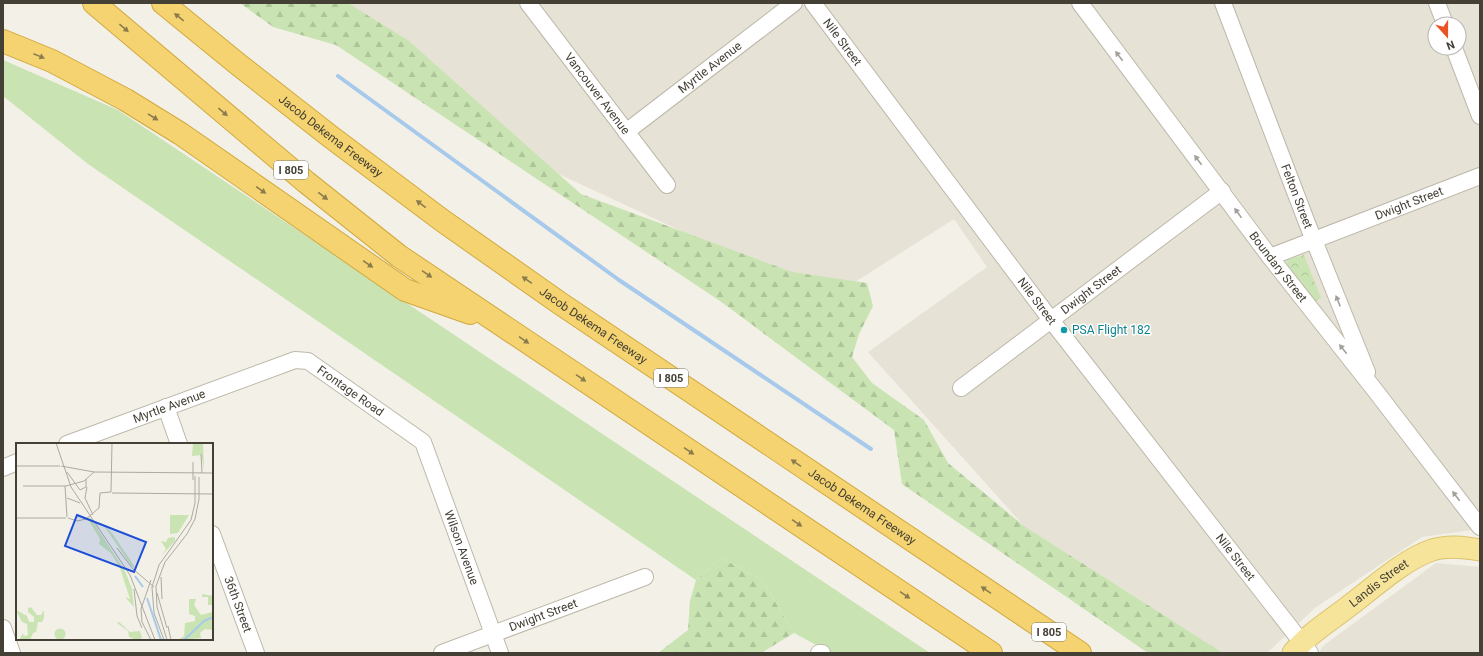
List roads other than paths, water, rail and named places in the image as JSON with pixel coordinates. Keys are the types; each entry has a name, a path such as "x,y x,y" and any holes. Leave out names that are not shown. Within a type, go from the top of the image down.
{"highway":[{"name":"I 805","path":"94,3 312,187 399,256 991,653"},
{"name":"Jacob Dekema Freeway","path":"163,3 331,137 443,221 562,304 1080,653"},
{"path":"186,3 331,137"},
{"path":"3,41 52,61 126,100 181,134 405,290 499,323"},
{"path":"1018,612 1091,653"}],"main road":[{"name":"Landis Street","path":"1301,650 1390,575 1419,556 1433,550 1448,547 1464,547 1480,550"}],"street":[{"name":"Vancouver Avenue","path":"528,3 667,185"},
{"name":"Myrtle Avenue","path":"626,132 794,3"},
{"name":"Nile Street","path":"813,3 1301,650"},
{"name":"Boundary Street","path":"1080,3 1270,257 1480,527"},
{"name":"Felton Street","path":"1224,3 1314,240 1374,389"},
{"path":"1437,3 1442,16"},
{"path":"1457,56 1480,116"},
{"name":"Dwight Street","path":"1270,257 1480,176"},
{"name":"Dwight Street","path":"961,388 1222,191"},
{"name":"Frontage Road","path":"272,368 295,360 308,361 423,442"},
{"name":"Myrtle Avenue","path":"70,443 272,368"},
{"path":"166,408 179,443"},
{"name":"Wilson Avenue","path":"423,442 500,653"},
{"path":"3,468 16,462"},
{"name":"36th Street","path":"213,537 256,653"},
{"name":"Dwight Street","path":"442,653 645,577"},
{"path":"3,628 12,653"}],"waterway":[{"path":"338,76 619,280 871,449"}],"place":[{"name":"PSA Flight 182","path":"1064,330"}]}
